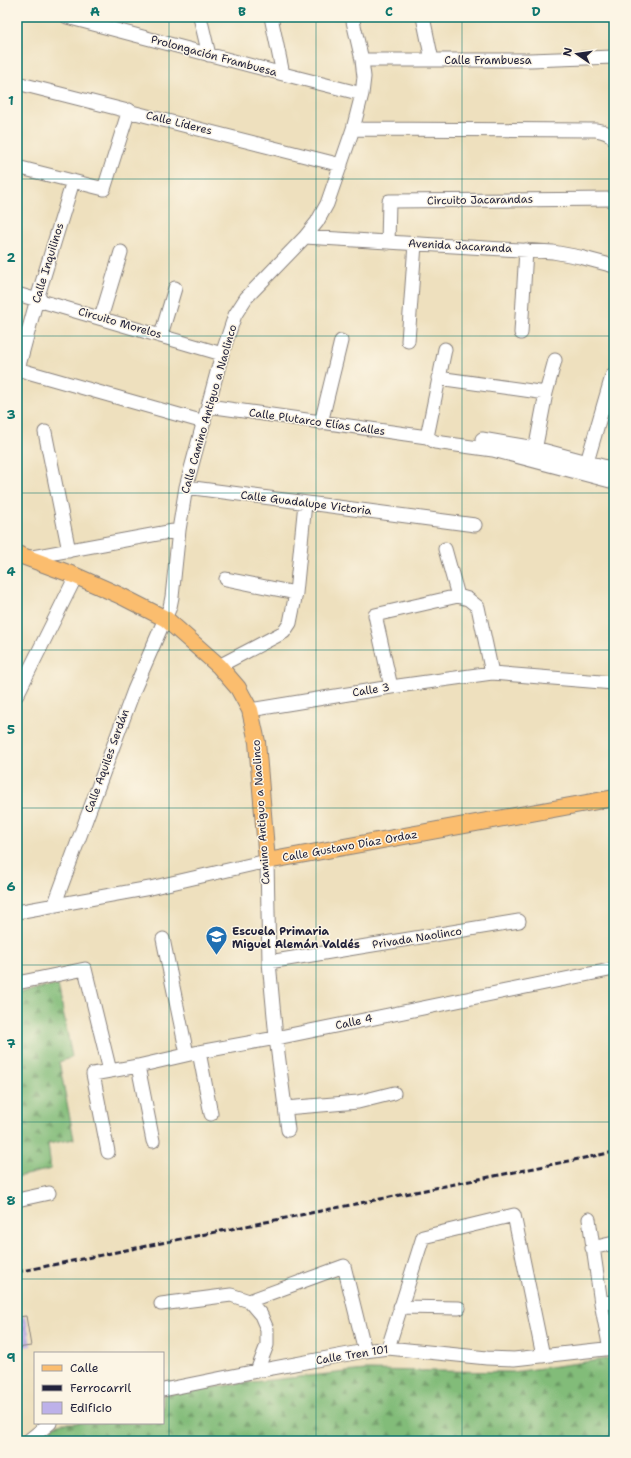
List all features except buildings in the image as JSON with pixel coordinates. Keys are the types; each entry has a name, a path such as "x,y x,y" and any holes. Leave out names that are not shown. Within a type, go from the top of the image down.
{"main road":[{"name":"Camino Antiguo a Naolinco","path":"22,556 76,576 121,596 166,619 219,666 238,688 250,710 257,742 267,861"},
{"name":"Calle Gustavo Díaz Ordaz","path":"267,861 614,798"}],"street":[{"name":"Prolongación Frambuesa","path":"67,17 362,94"},
{"path":"200,17 209,55"},
{"path":"271,17 283,74"},
{"name":"Calle Camino Antiguo a Naolinco","path":"166,619 172,598 178,530 186,487 222,354 235,315 246,298 317,222 327,204 353,129 362,94 364,77 362,60 352,17"},
{"path":"423,17 432,60"},
{"name":"Calle Frambuesa","path":"362,60 530,60 614,57"},
{"name":"Calle Líderes","path":"17,83 129,110 341,165"},
{"path":"17,167 104,189 129,110"},
{"path":"353,129 596,130 605,132 614,139"},
{"name":"Calle Inquilinos","path":"17,369 73,181"},
{"name":"Circuito Jacarandas","path":"388,243 389,201 614,199"},
{"name":"Avenida Jacaranda","path":"304,237 553,252 614,266"},
{"path":"408,341 416,244"},
{"path":"521,332 526,250"},
{"path":"102,318 121,252"},
{"path":"161,335 175,288"},
{"name":"Circuito Morelos","path":"17,294 222,354"},
{"path":"321,423 341,341"},
{"path":"427,437 445,349"},
{"path":"534,454 546,394 555,360"},
{"path":"17,369 204,422"},
{"path":"586,467 612,376"},
{"path":"438,378 546,394"},
{"name":"Calle Plutarco Elías Calles","path":"208,406 427,437 435,442 534,454 586,467 614,470"},
{"path":"45,432 69,551"},
{"name":"Calle Plutarco Elías Calles","path":"586,467 614,482"},
{"name":"Calle Guadalupe Victoria","path":"186,487 475,525"},
{"path":"219,666 284,632 290,623 296,593 305,503"},
{"path":"22,556 69,551 178,530"},
{"path":"445,549 458,596"},
{"path":"17,695 76,576"},
{"path":"226,580 296,593"},
{"path":"391,687 375,615 458,596 468,599 478,607 492,673"},
{"name":"Calle Aquiles Serdán","path":"54,906 134,690 166,619"},
{"name":"Calle 3","path":"250,710 391,687 492,673 614,683"},
{"name":"Calle Gustavo Díaz Ordaz","path":"17,912 150,888 267,861"},
{"name":"Camino Antiguo a Naolinco","path":"267,861 269,962 276,1038 288,1130"},
{"name":"Privada Naolinco","path":"269,962 519,921"},
{"path":"163,939 193,1053 211,1114"},
{"path":"17,983 85,969 110,1071"},
{"name":"Calle 4","path":"108,1152 93,1074 614,969"},
{"path":"138,1066 153,1141"},
{"path":"285,1108 358,1102 394,1093"},
{"path":"17,1200 49,1193"},
{"path":"388,1348 423,1237 514,1215 543,1356"},
{"path":"589,1219 601,1304 612,1348"},
{"path":"592,1248 614,1243"},
{"path":"249,1301 344,1266 365,1351"},
{"path":"161,1304 231,1295 249,1301 261,1315 267,1329 267,1345 257,1371"},
{"path":"601,1304 614,1302"},
{"path":"400,1307 459,1308"},
{"name":"Calle Tren 101","path":"164,1390 257,1371 388,1348 487,1358 514,1359 612,1348"},
{"path":"25,1440 49,1424"}],"green space":[{"path":"58,985 72,1057 59,1062 74,1139 48,1144 51,1169 17,1177 17,993"},
{"path":"614,1358 614,1441 53,1441 49,1436 54,1426 59,1424 164,1424 164,1395 243,1383 365,1370 513,1372"}],"railway":[{"path":"17,1272 614,1152"}],"place":[{"name":"Escuela Primaria Miguel Alemán Valdés","path":"217,956"}]}
